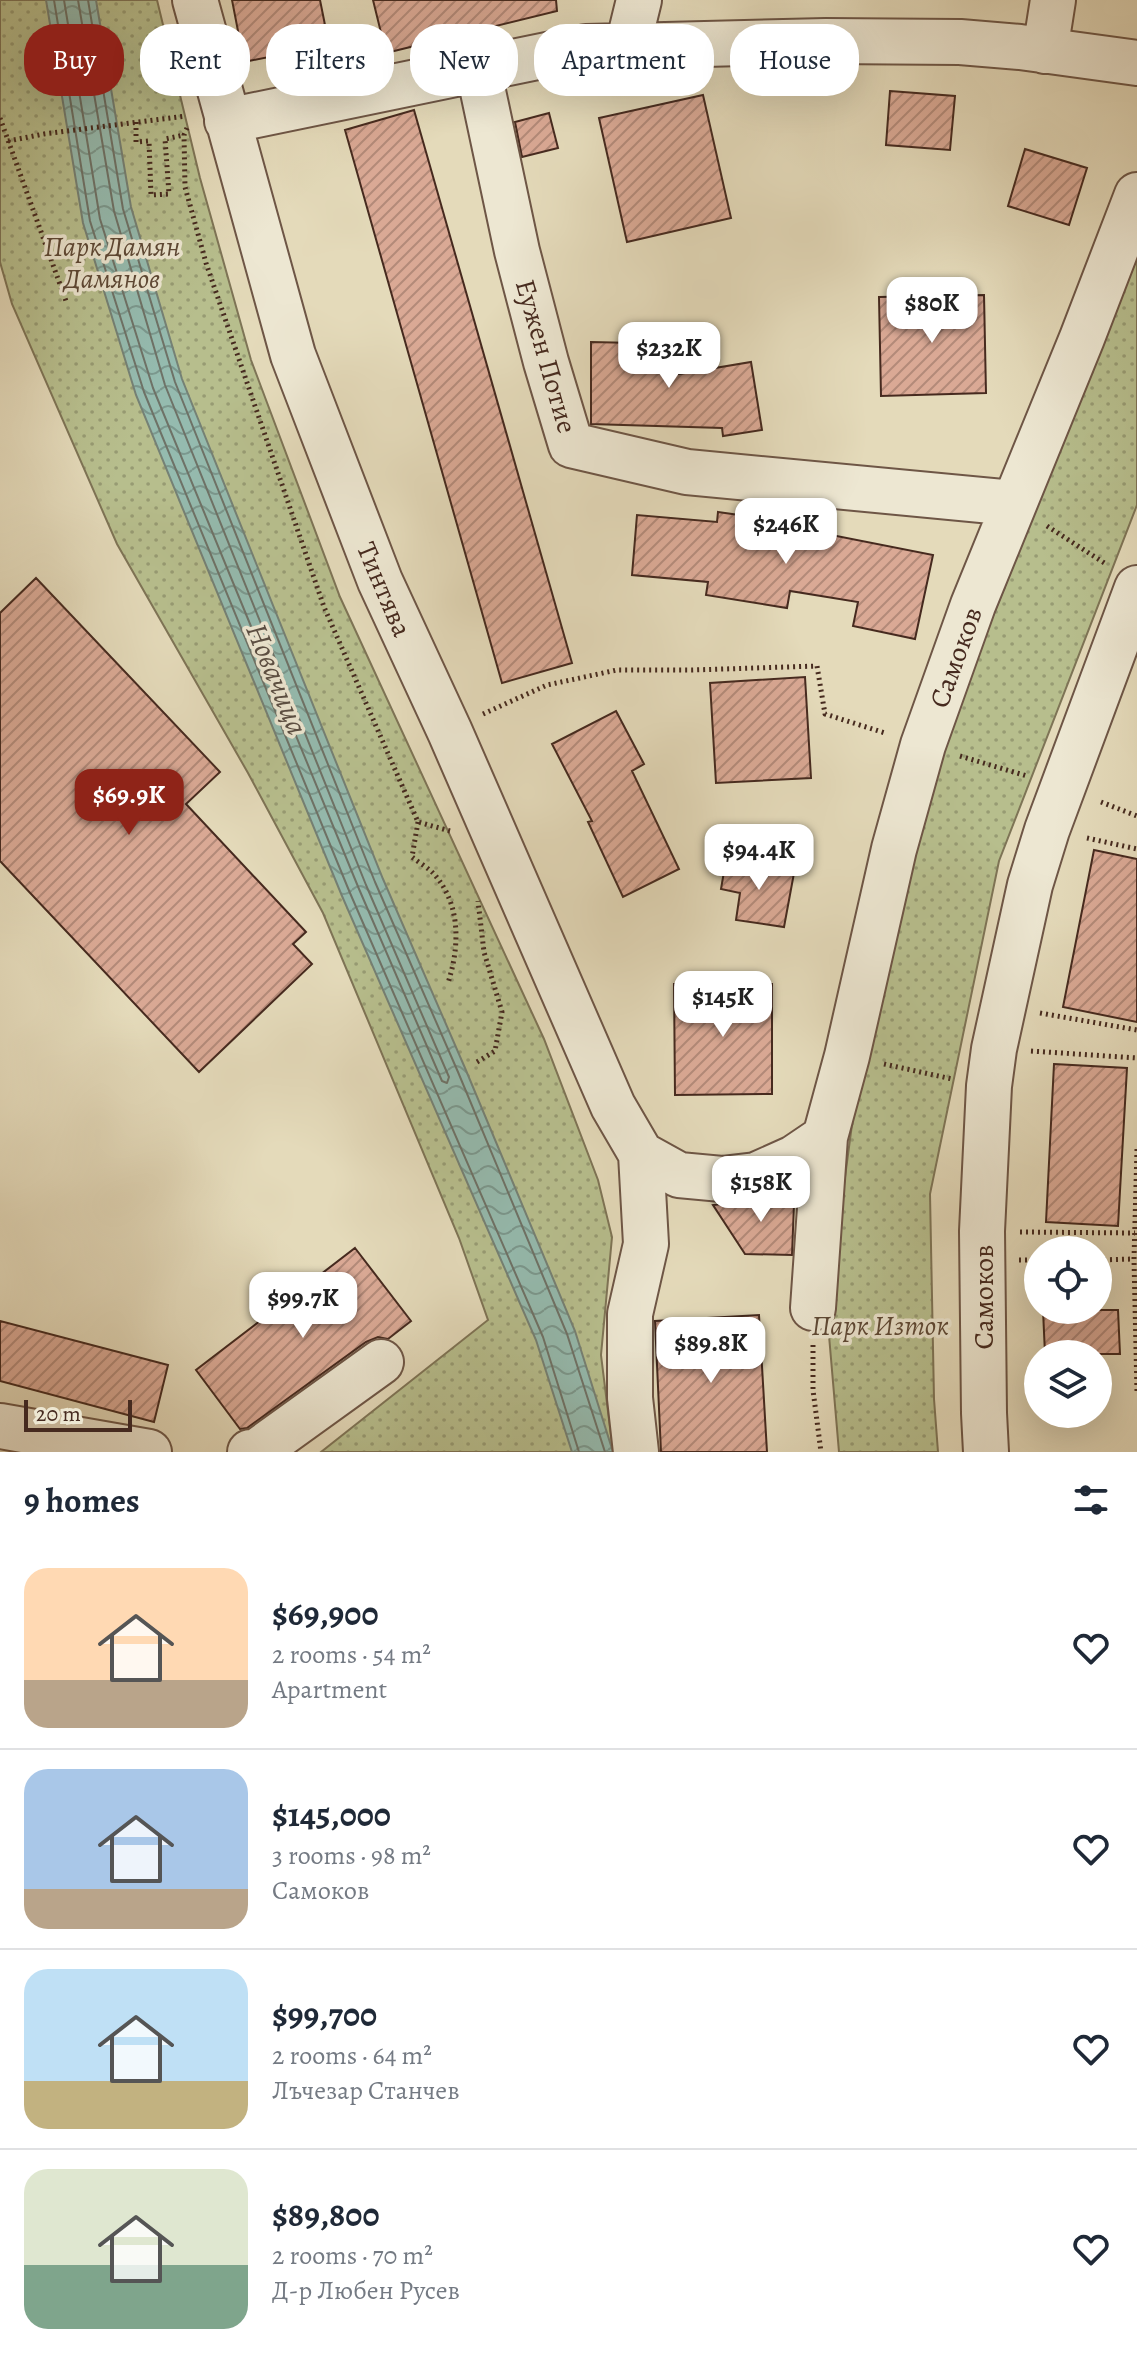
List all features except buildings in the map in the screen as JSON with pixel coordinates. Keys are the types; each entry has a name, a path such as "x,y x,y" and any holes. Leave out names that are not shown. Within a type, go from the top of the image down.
{"street":[{"name":"Тинтява","path":"195,0 293,355 380,581 450,732 613,1106 641,1154"},
{"path":"633,24 639,0"},
{"path":"1045,51 1053,0"},
{"path":"714,44 960,42 1137,63"},
{"path":"227,121 410,82"},
{"name":"Еужен Потие","path":"484,96 517,251 571,445 687,472 1013,503"},
{"name":"Самоков","path":"813,1308 825,1137 845,1067 894,849 923,745 973,605 1137,195"},
{"name":"Самоков","path":"986,1452 982,1231 989,1086 994,1049 1030,885 1125,578"},
{"path":"641,1154 679,1175 722,1179 756,1175 794,1158 825,1137"},
{"path":"636,1452 630,1398 630,1314 646,1244 641,1154"},
{"path":"250,1452 256,1452 381,1362"},
{"path":"13,1435 149,1452"}],"path":[{"path":"8,141 192,116 184,135 185,187 216,293 324,607 418,822 412,857 433,872 450,897 457,931 454,965 448,983"},
{"path":"0,118 66,301"},
{"path":"136,122 136,142 149,141 151,195 169,194 165,139 184,135"},
{"path":"1013,503 1125,578"},
{"path":"472,720 547,685 617,670 817,666 825,714 874,729"},
{"path":"964,757 1018,773"},
{"path":"418,822 459,834"},
{"path":"1047,830 1137,849"},
{"path":"477,1062 495,1051 502,1012 484,952 476,884 515,880"},
{"path":"1003,1006 1137,1030"},
{"path":"994,1049 1137,1058"},
{"path":"887,1064 942,1076"},
{"path":"1137,1149 1134,1259 1137,1392"},
{"path":"982,1231 1135,1233"},
{"path":"1112,1260 1134,1259"},
{"path":"813,1308 813,1390 821,1452"}],"green space":[{"name":"Парк Дамян Дамянов","path":"0,0 157,0 163,24 140,24 140,96 180,96 251,360 340,597 544,1039 598,1180 612,1237 601,1355 613,1452 321,1452 488,1320 459,1238 323,913 248,773 117,544 12,304 0,262"},
{"name":"Парк Изток","path":"1137,258 1137,505 999,861 930,1194 938,1452 839,1452 827,1312 857,1087 935,760"}],"water":[{"path":"46,0 96,0 100,24 50,24"},
{"name":"Новачица","path":"62,96 112,96 131,207 182,379 383,879 575,1331 613,1452 572,1452 536,1340 342,896 136,395 83,223"}]}
